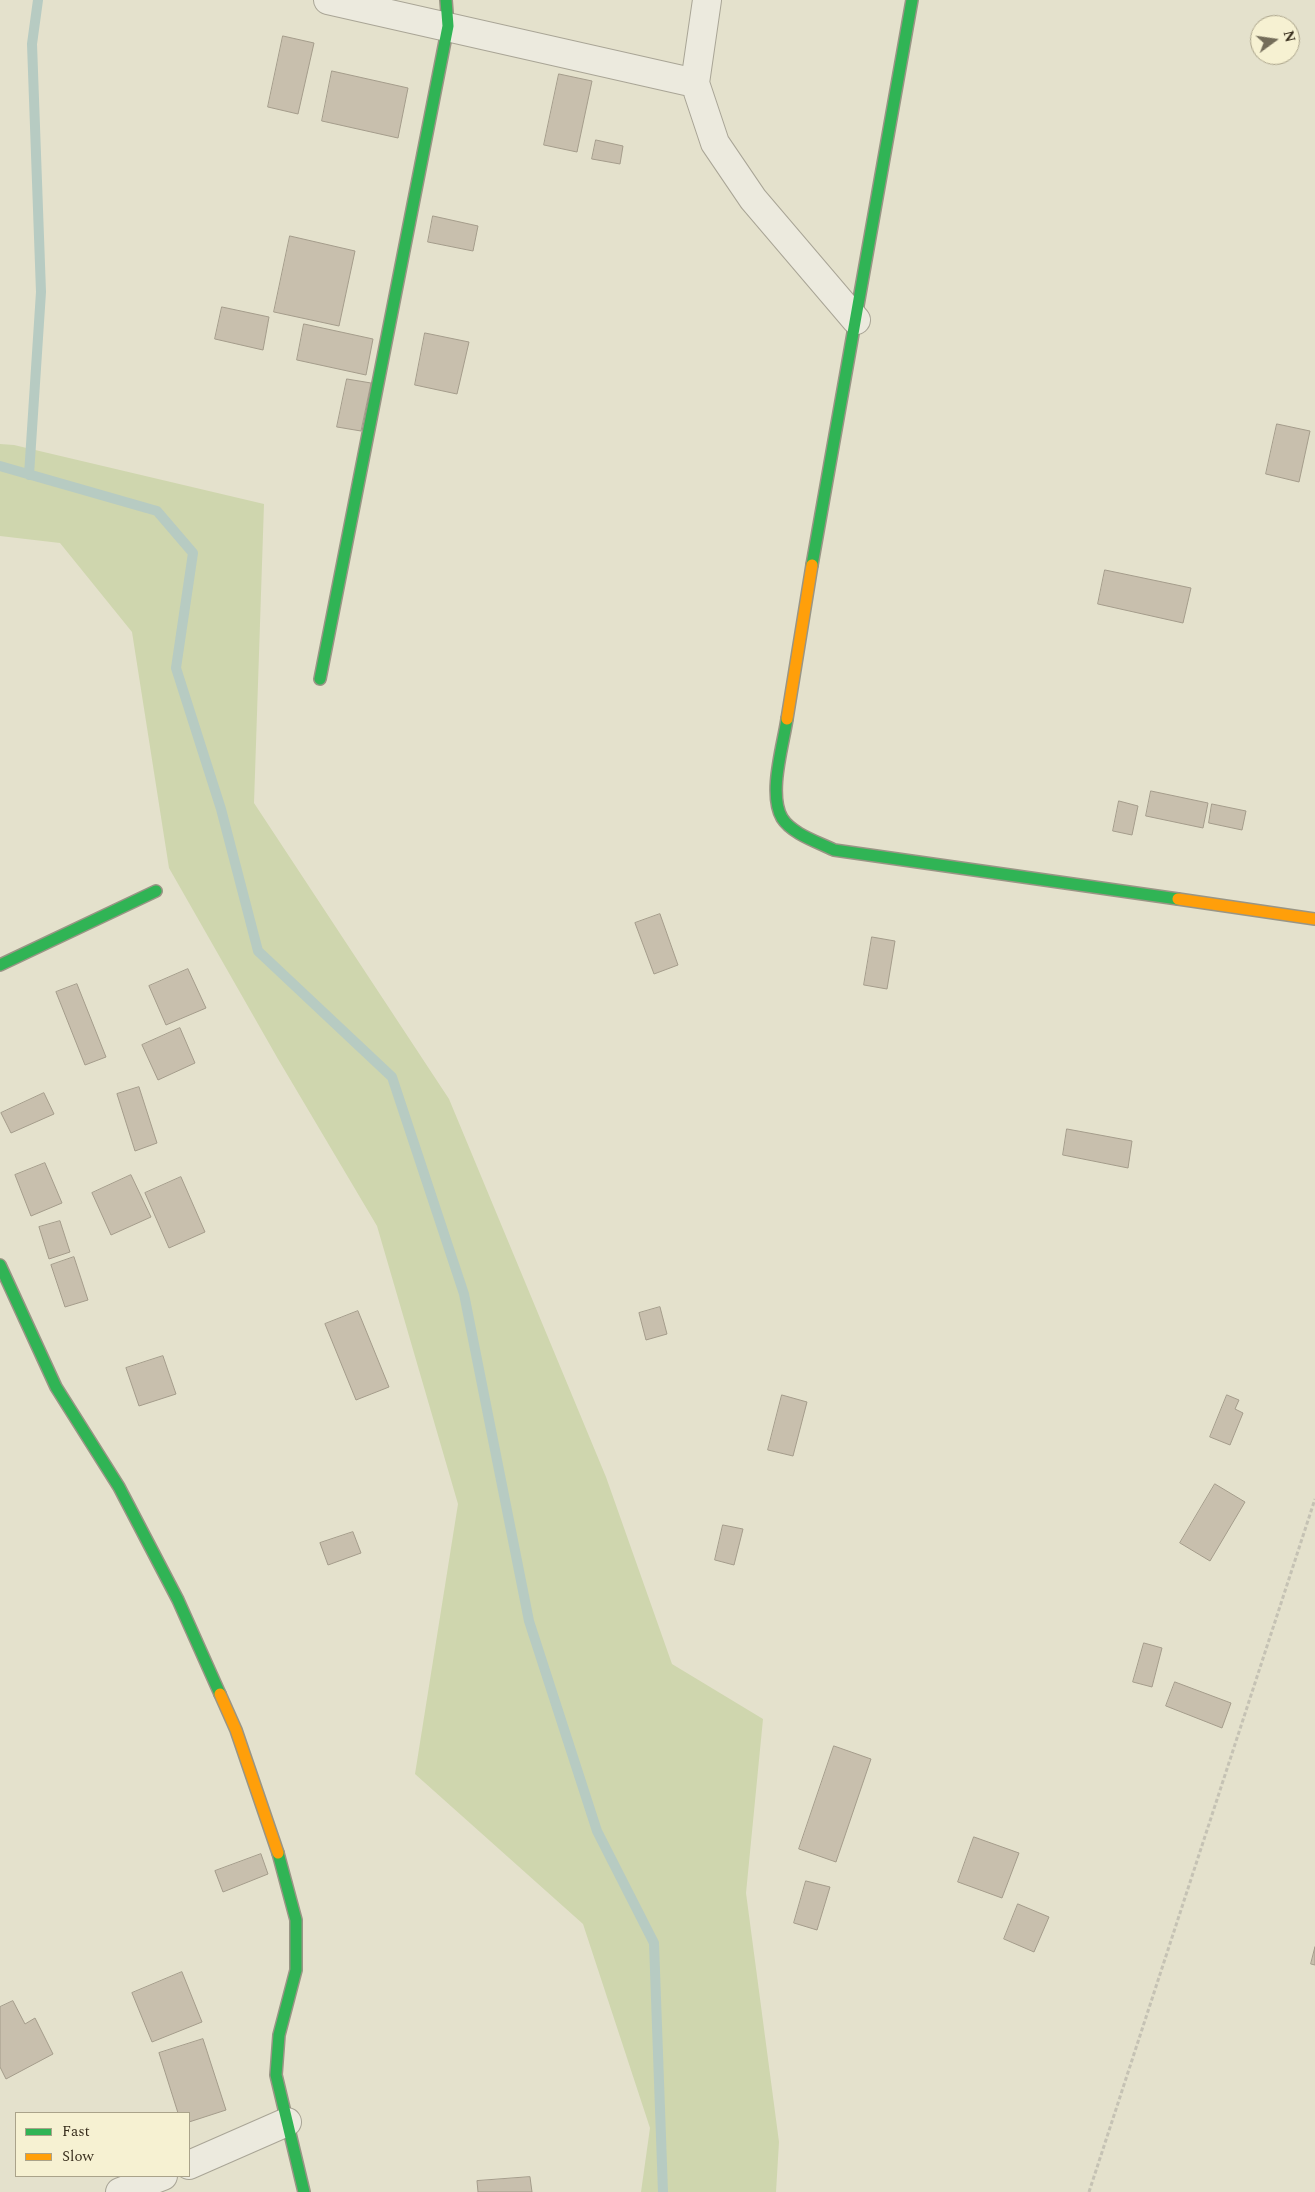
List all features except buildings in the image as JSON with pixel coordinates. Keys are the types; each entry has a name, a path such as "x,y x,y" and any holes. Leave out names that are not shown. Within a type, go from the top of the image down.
{"street":[{"path":"328,0 447,13 695,83"},
{"path":"707,0 695,83 714,143 754,198 856,320"},
{"path":"912,0 856,320 832,445 775,792 782,818 800,834 834,850 1315,919"},
{"path":"320,678 447,13"},
{"path":"0,965 156,891"},
{"path":"0,1265 56,1387 119,1487 178,1600 236,1730 277,1849 296,1920 296,1970 279,2035 276,2075 304,2192"},
{"path":"190,2165 287,2122"},
{"path":"120,2192 160,2177"}],"path":[{"path":"1089,2192 1315,1500"}],"green space":[{"path":"0,444 14,445 264,504 254,803 449,1099 606,1477 672,1664 763,1719 746,1893 779,2142 776,2192 641,2192 650,2128 583,1924 415,1774 458,1504 377,1226 278,1059 169,868 132,632 60,543 0,536"}],"waterway":[{"path":"29,475 41,292 32,44 38,0"},
{"path":"0,466 157,511 193,553 176,668 221,809 258,951 392,1077 464,1294 529,1621 597,1831 654,1943 663,2192"}],"traffic: fast":[{"path":"320,679 448,26 446,0"},
{"path":"812,565 912,0"},
{"path":"787,719 776,783 778,808 786,824 813,841 834,850 1178,899"},
{"path":"0,965 156,891"},
{"path":"0,1265 56,1387 119,1487 178,1600 220,1694"},
{"path":"278,1853 296,1920 296,1970 279,2035 276,2075 304,2192"}],"traffic: slow":[{"path":"787,719 812,565"},
{"path":"1178,899 1315,919"},
{"path":"220,1694 236,1730 278,1853"}]}
